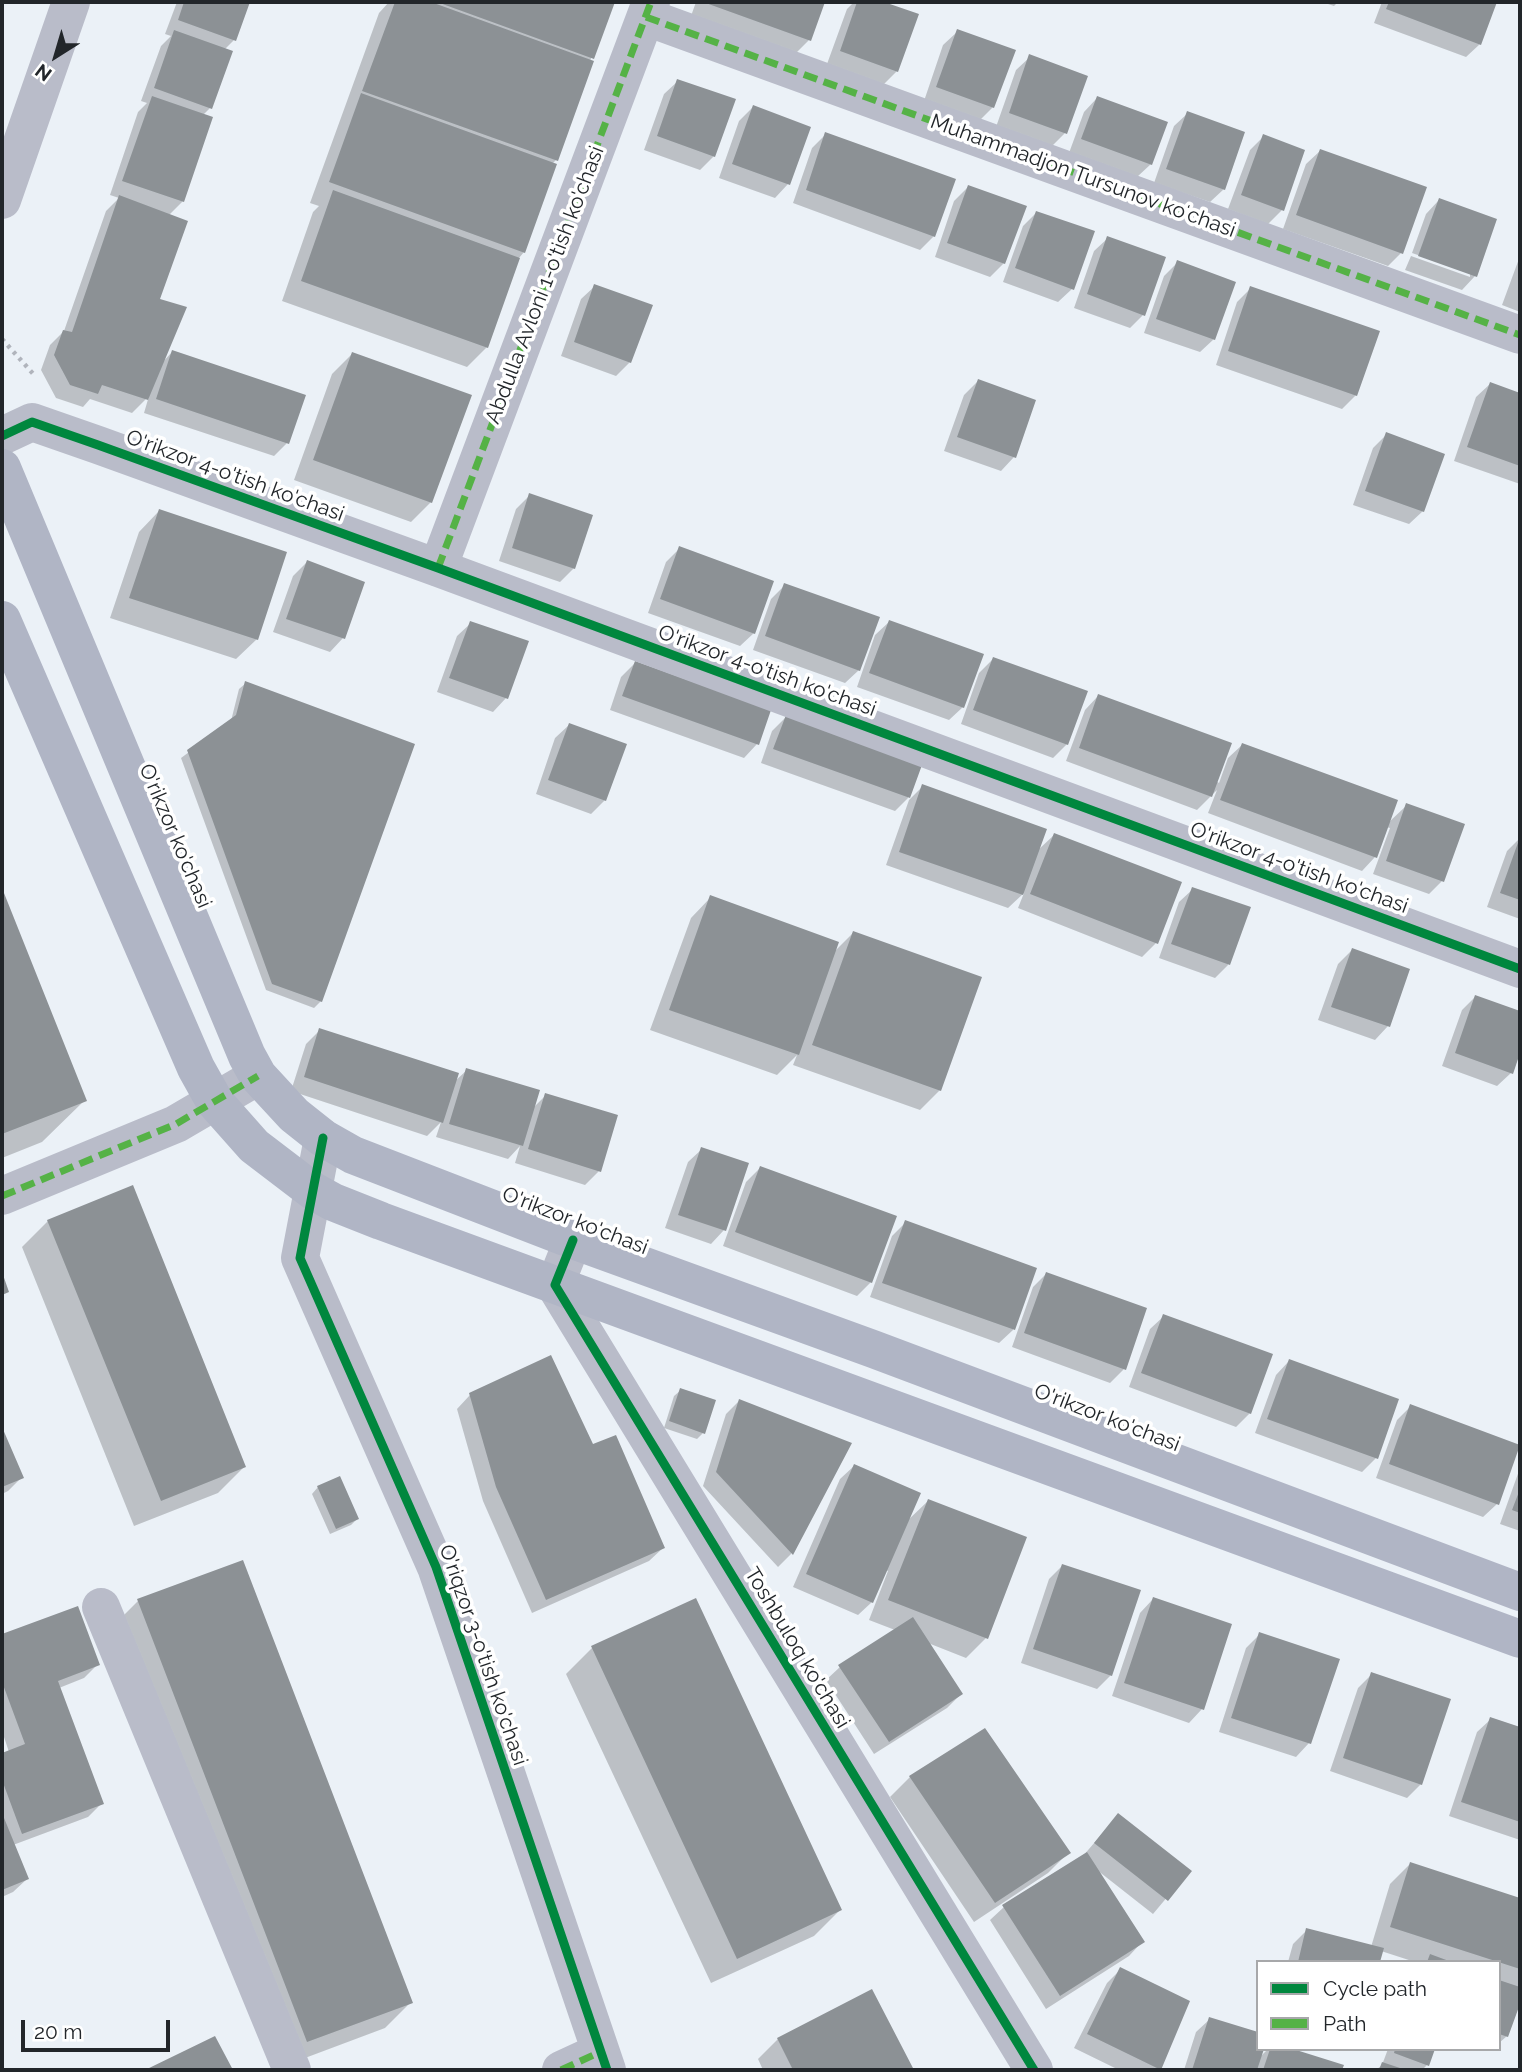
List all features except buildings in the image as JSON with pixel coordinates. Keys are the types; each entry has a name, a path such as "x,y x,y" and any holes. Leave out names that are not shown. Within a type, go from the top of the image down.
{"main road":[{"name":"O'rikzor ko'chasi","path":"2,468 247,1056 258,1076 294,1115 323,1138 353,1155 573,1240 886,1354 1520,1592"},
{"path":"2,620 197,1068 215,1102 254,1146 313,1191 381,1222 1520,1639"}],"street":[{"path":"2,200 71,2"},
{"name":"Muhammadjon Tursunov koʻchasi","path":"648,9 1520,335"},
{"name":"Abdulla Avloni 1-o'tish ko'chasi","path":"438,568 648,9"},
{"name":"O'rikzor 4-o'tish ko'chasi","path":"2,436 32,422 438,568 1520,969"},
{"path":"2,1196 176,1124 258,1076"},
{"name":"O'riqzor 3-o'tish ko'chasi","path":"323,1138 300,1258 436,1567 603,2061"},
{"path":"555,1285 573,1240"},
{"name":"Toshbuloq ko'chasi","path":"555,1285 1034,2070"},
{"path":"101,1607 292,2070"},
{"path":"561,2070 603,2061"}],"marked path":[{"path":"438,568 651,2"},
{"path":"646,17 1520,335"},
{"path":"2,1196 176,1124 258,1076"},
{"path":"561,2070 600,2052"}],"cycle path":[{"path":"2,436 32,422 98,445 438,568 1520,969"},
{"path":"323,1138 300,1258 436,1567 607,2070"},
{"path":"573,1240 555,1285 1034,2070"}]}
